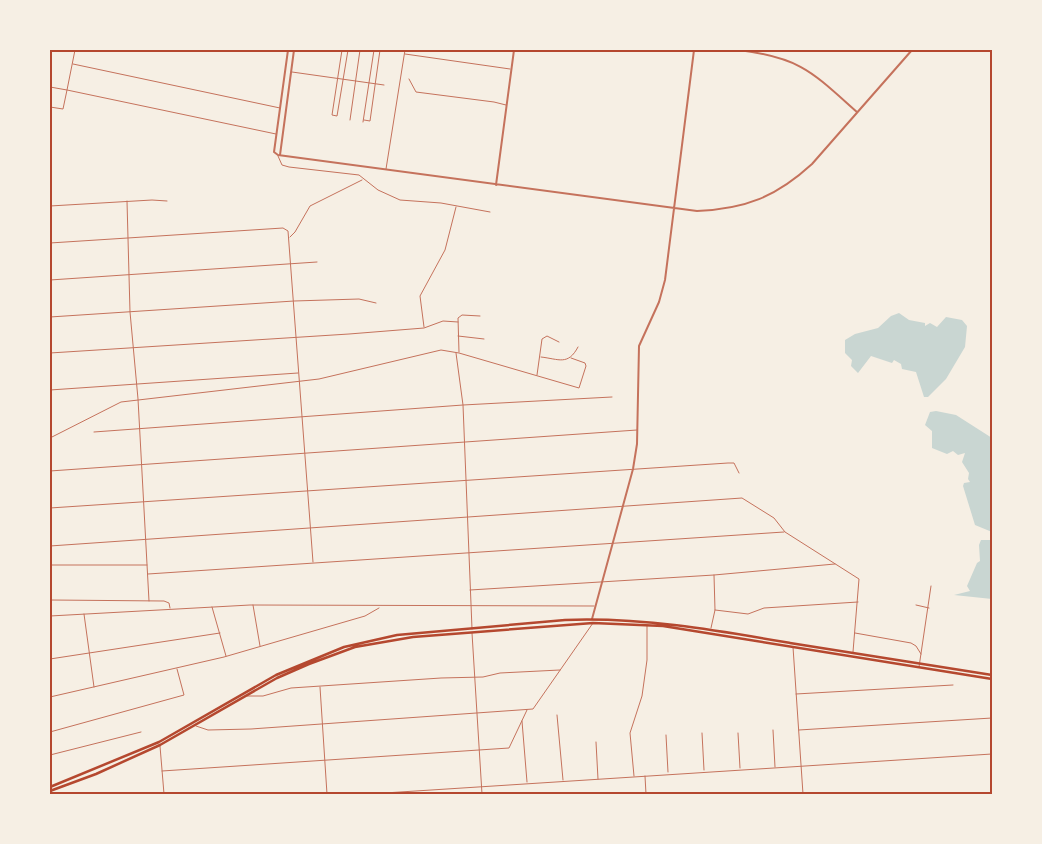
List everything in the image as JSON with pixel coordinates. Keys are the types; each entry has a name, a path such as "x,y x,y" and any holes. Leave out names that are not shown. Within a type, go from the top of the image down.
{"main road":[{"path":"50,787 159,742 307,661 354,644 397,635 593,621 647,624 711,630 793,645 853,652 992,679"},
{"path":"647,624 992,675"},
{"path":"50,791 96,774 160,745 246,695"}],"street":[{"path":"50,107 63,109 76,50"},
{"path":"288,50 274,152 279,155 697,211 740,207 764,198 796,178 912,50"},
{"path":"294,50 279,155 282,165 359,175 378,190 400,200 490,212"},
{"path":"342,50 333,115 338,116 348,50"},
{"path":"350,120 360,50"},
{"path":"374,50 363,121 370,121 380,50"},
{"path":"386,170 405,50"},
{"path":"496,185 514,50"},
{"path":"195,726 218,730 533,709 593,621 632,469 637,444 639,346 659,302 665,280 694,50"},
{"path":"739,50 785,58 800,65 812,72 857,112"},
{"path":"404,54 512,69"},
{"path":"72,64 280,108"},
{"path":"292,72 384,84"},
{"path":"409,79 414,90 420,93 494,102 507,106"},
{"path":"50,87 277,134"},
{"path":"289,237 295,232 310,206 364,179"},
{"path":"127,201 130,312 140,428 140,465 149,601"},
{"path":"50,206 127,201 167,201"},
{"path":"424,328 420,296 445,250 456,206"},
{"path":"50,244 286,229 289,237 292,264 298,373 313,563"},
{"path":"50,280 317,262"},
{"path":"50,317 294,301 359,299 376,303"},
{"path":"459,353 458,322 462,315 480,316"},
{"path":"50,353 296,338 424,328 443,321 458,322"},
{"path":"458,336 484,339"},
{"path":"537,376 544,337 559,342"},
{"path":"571,358 578,347"},
{"path":"50,438 110,406 138,399 319,379 441,350 456,352 537,376 580,386 586,366 585,363 571,358 567,360 540,357"},
{"path":"456,352 463,405 474,676 482,794"},
{"path":"50,390 298,373"},
{"path":"94,432 463,405 612,397"},
{"path":"50,471 637,430"},
{"path":"50,508 728,463 734,464 739,473"},
{"path":"50,546 621,508 742,498 774,518 785,532 859,579 853,652"},
{"path":"148,574 785,532"},
{"path":"470,590 714,575 835,564"},
{"path":"50,565 147,565"},
{"path":"711,630 715,610 714,575"},
{"path":"919,665 930,608 931,586"},
{"path":"50,600 164,601 169,603 171,608"},
{"path":"715,610 748,614 764,608 858,602"},
{"path":"50,616 253,605 382,607 471,605 596,606"},
{"path":"253,605 260,646"},
{"path":"916,605 930,608"},
{"path":"212,606 226,656"},
{"path":"50,697 177,669 226,656 365,616 382,607"},
{"path":"84,614 94,687"},
{"path":"634,776 630,733 642,696 647,660 647,624"},
{"path":"50,659 220,633"},
{"path":"855,633 911,643 916,646 921,655"},
{"path":"793,645 803,794"},
{"path":"50,732 184,694 177,669"},
{"path":"246,695 263,696 290,688 560,670"},
{"path":"796,694 953,685"},
{"path":"320,686 327,794"},
{"path":"162,771 509,748 527,710"},
{"path":"557,715 563,781"},
{"path":"799,730 992,718"},
{"path":"522,720 527,783"},
{"path":"773,730 775,767"},
{"path":"50,755 140,732"},
{"path":"702,733 704,771"},
{"path":"738,733 740,769"},
{"path":"666,736 668,773"},
{"path":"596,742 598,779"},
{"path":"160,745 164,794"},
{"path":"369,794 668,773 992,754"},
{"path":"645,775 646,794"},
{"path":"968,794 992,793"}],"shaded area":[{"path":"899,313 909,320 925,323 925,326 930,323 937,327 946,317 962,320 967,326 965,347 946,379 928,397 924,397 916,372 902,369 901,364 894,360 892,363 871,356 858,373 851,366 852,360 845,353 845,340 855,334 878,328 891,316"},
{"path":"936,411 956,415 992,438 992,532 975,525 963,486 964,483 970,482 968,479 969,473 962,462 965,453 958,455 953,451 947,454 932,448 932,431 925,425 930,412"},
{"path":"981,540 992,540 992,599 954,595 970,591 967,586 977,563 980,561 979,545"}]}
